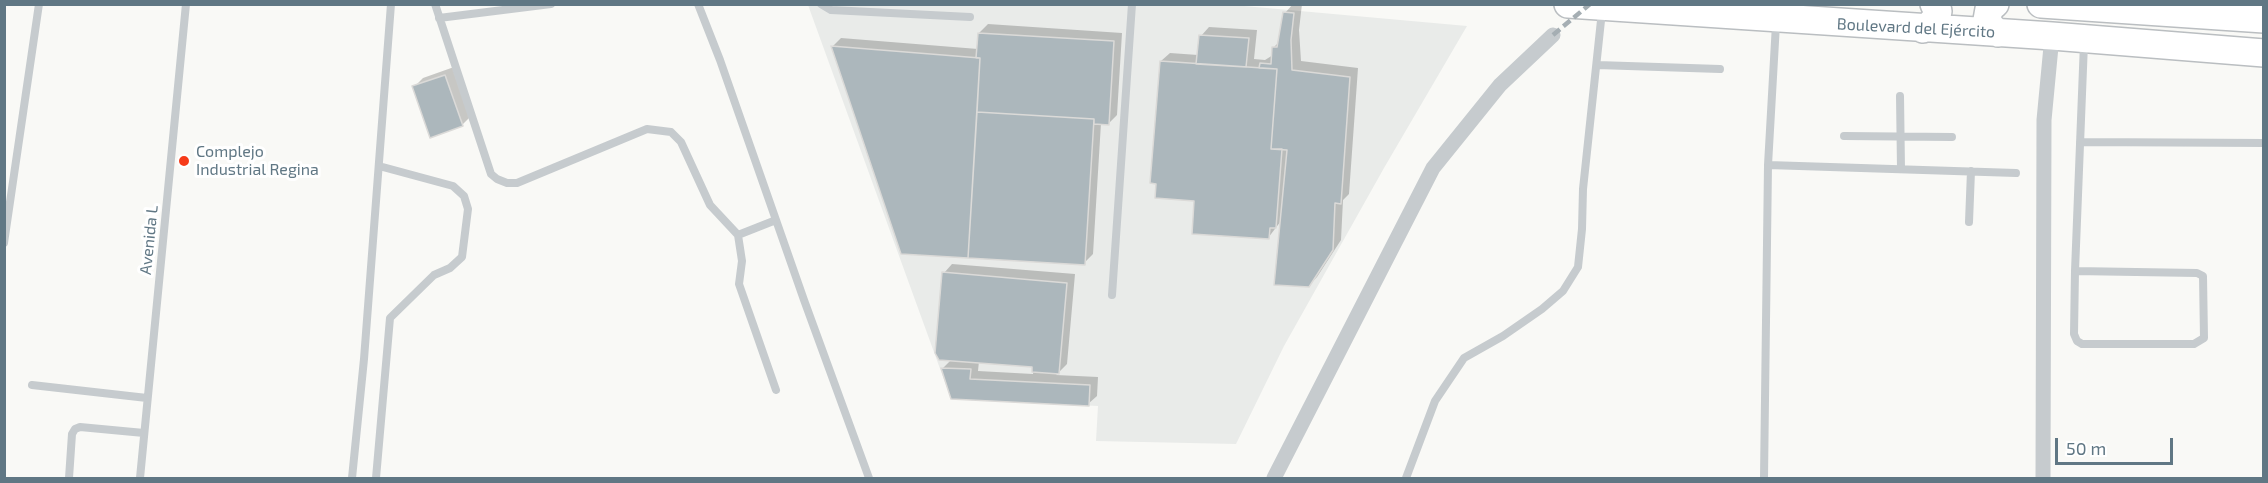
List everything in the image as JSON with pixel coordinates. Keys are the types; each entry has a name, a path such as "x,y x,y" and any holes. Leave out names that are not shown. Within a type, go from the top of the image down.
{"highway":[{"name":"Boulevard del Ejército","path":"1568,4 2259,52"},
{"path":"1923,28 1930,25 1937,16 1938,11 1934,4"},
{"path":"1995,4 1989,9 1987,20 1998,33"},
{"path":"2041,4 2248,14 2259,52"}],"street":[{"path":"1274,478 1433,168 1500,85 1553,35"},
{"path":"2043,478 2044,120 2052,36"}],"lane":[{"path":"4,243 39,4"},
{"name":"Avenida L","path":"140,478 186,4"},
{"path":"352,478 379,166 390,4"},
{"path":"435,4 491,174 497,179 507,183 517,183 647,129 671,132 681,142 710,205 738,235 742,261 739,284 776,390"},
{"path":"439,18 551,4"},
{"path":"698,4 870,478"},
{"path":"821,4 831,10 970,16"},
{"path":"1112,295 1132,4"},
{"path":"1406,478 1435,401 1464,358 1503,336 1542,309 1563,291 1578,267 1583,189 1602,7"},
{"path":"1764,478 1768,165 1776,19"},
{"path":"2075,271 2198,273 2203,276 2204,338 2194,344 2082,344 2077,341 2074,334 2075,271 2084,39"},
{"path":"1597,65 1720,69"},
{"path":"1900,96 1901,169"},
{"path":"1844,136 1952,137"},
{"path":"2080,142 2264,143"},
{"path":"1768,165 2016,173"},
{"path":"376,478 390,318 434,275 450,268 462,257 468,209 464,196 453,186 379,166"},
{"path":"1969,222 1971,171"},
{"path":"738,235 776,220"},
{"path":"32,385 147,398"},
{"path":"69,478 72,434 75,429 80,427 144,434"}],"shaded area":[{"path":"1222,4 1467,26 1284,346 1236,444 1096,441 1098,406 951,399 808,5"}],"building":[{"path":"1283,12 1294,13 1291,40 1292,70 1350,77 1341,204 1335,203 1333,250 1309,287 1274,285 1287,150 1271,149 1277,69 1259,68 1260,63 1271,64 1272,47 1277,47"},
{"path":"978,33 1114,41 1109,125 1094,124 1094,119 977,112 980,58 976,58"},
{"path":"1199,35 1249,38 1246,67 1196,64"},
{"path":"831,46 980,58 968,258 901,254"},
{"path":"1160,61 1277,69 1271,149 1282,149 1276,228 1270,228 1269,239 1192,234 1194,201 1155,198 1156,184 1150,183"},
{"path":"445,75 463,126 430,138 412,86"},
{"path":"977,112 1094,119 1085,265 968,258"},
{"path":"942,272 1067,283 1059,374 1032,372 1032,367 939,360 935,353"},
{"path":"941,368 971,369 970,379 1090,385 1089,406 951,399"}],"railway":[{"path":"1553,35 1590,4"}],"place":[{"name":"Complejo Industrial Regina","path":"184,161"}]}
